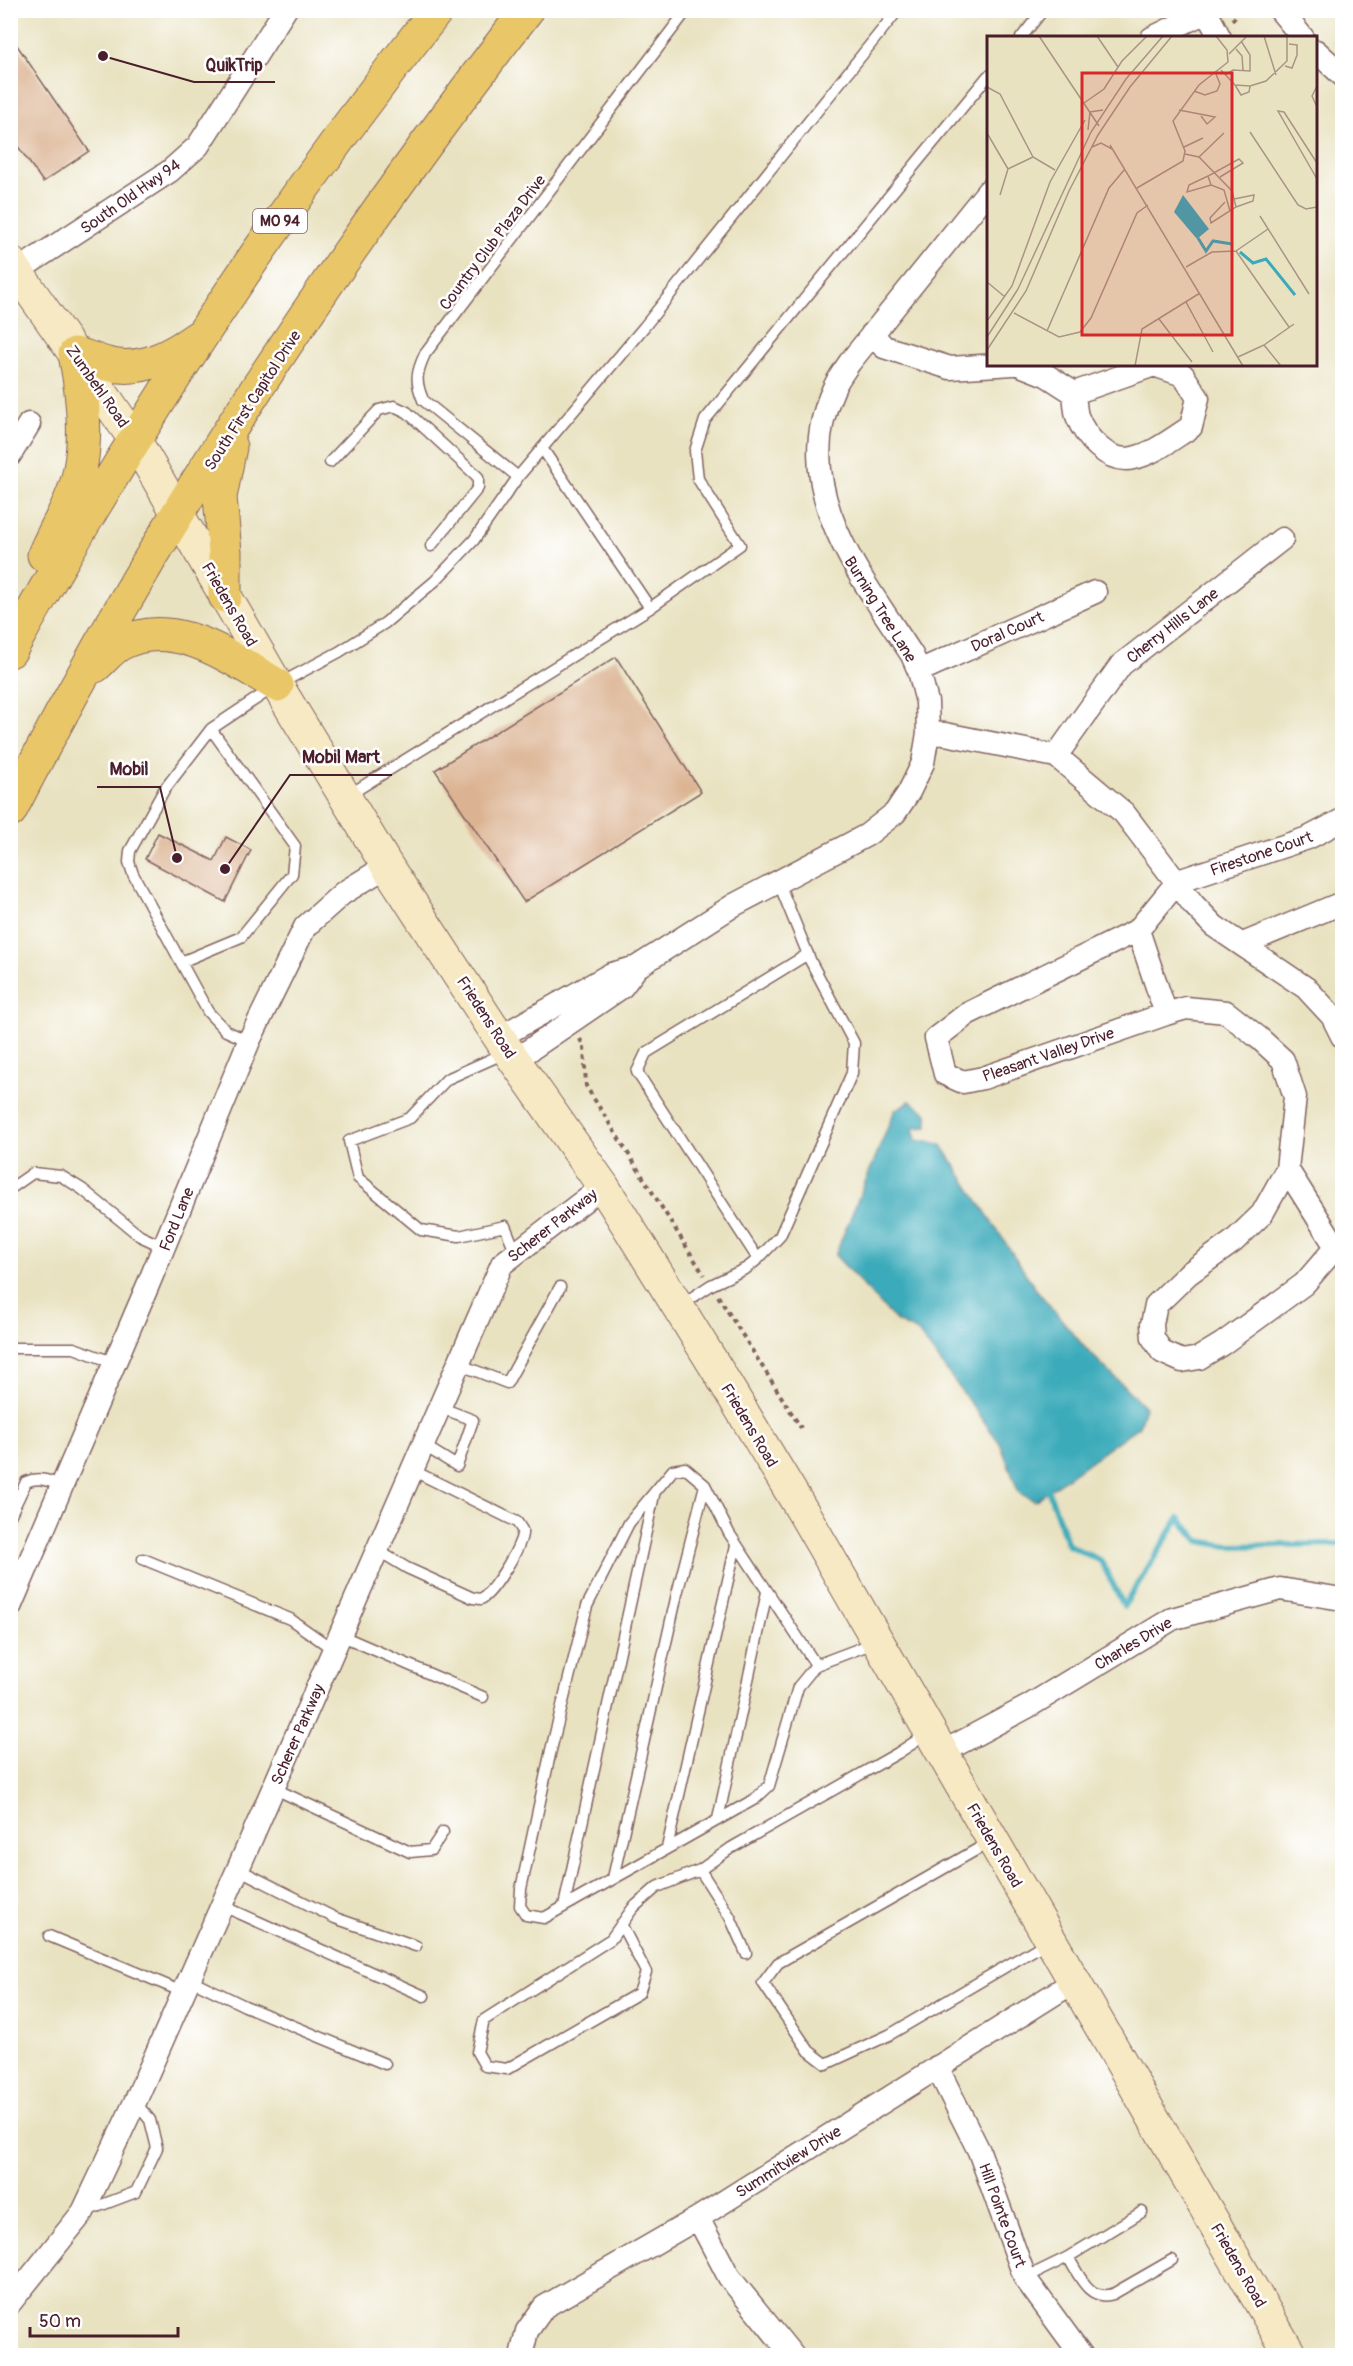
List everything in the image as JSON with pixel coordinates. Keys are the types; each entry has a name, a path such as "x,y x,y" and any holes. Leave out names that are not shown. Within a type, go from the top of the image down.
{"highway":[{"name":"MO 94","path":"10,651 135,440 205,332 309,180 437,10"},
{"name":"South First Capitol Drive","path":"10,811 83,677 178,514 238,419 387,198 526,10"},
{"path":"34,610 45,554 72,496 81,468 82,389 75,354 109,365 153,364 176,352 205,332"},
{"path":"225,596 225,552 220,497 238,419"},
{"path":"83,677 117,646 136,637 155,633 177,634 216,650 277,685"}],"main road":[{"name":"Zumbehl Road","path":"14,267 135,440 178,514"},
{"name":"Friedens Road","path":"178,514 277,685 387,866 508,1049 603,1186 803,1512 1291,2355"}],"street":[{"name":"South Old Hwy 94","path":"14,267 170,171 198,146 285,10"},
{"path":"1156,36 1208,12 1219,36"},
{"path":"1289,13 1302,36"},
{"path":"1317,52 1342,75"},
{"name":"Burning Tree Lane","path":"508,1049 622,987 637,967 734,904 867,835 895,813 909,792 923,763 928,733 927,702 919,671 912,655 847,555 830,518 821,478 819,445 833,390 850,362 987,192"},
{"path":"872,334 884,347 950,368 987,366"},
{"path":"1023,366 1046,375 1074,393 1077,415 1089,438 1112,457 1132,459 1153,450 1191,427 1198,398 1183,375 1157,366"},
{"path":"1074,393 1151,366"},
{"path":"10,455 29,424"},
{"name":"Cherry Hills Lane","path":"1056,756 1121,665 1282,539"},
{"name":"Doral Court","path":"919,671 1095,592"},
{"path":"928,733 945,734 1056,756 1124,813 1178,881 1193,904 1214,926 1306,988 1332,1017 1342,1036"},
{"name":"Firestone Court","path":"1178,881 1308,838 1342,820"},
{"name":"Ford Lane","path":"10,1607 19,1566 62,1486 249,1041 305,927 343,893 387,866"},
{"name":"Pleasant Valley Drive","path":"1178,881 1138,930 967,1014 936,1038 945,1074 963,1082 983,1078 1186,1008 1226,1012 1282,1060 1295,1097 1287,1169 1262,1214 1234,1241 1188,1274 1156,1305 1152,1324 1153,1338 1162,1352 1182,1361 1199,1358 1254,1322 1304,1284 1339,1246 1287,1169"},
{"path":"1243,944 1342,903"},
{"path":"1138,930 1166,1014"},
{"name":"Scherer Parkway","path":"10,2303 83,2212 135,2102 238,1869 502,1264 603,1186"},
{"name":"Charles Drive","path":"935,1742 1029,1706 1172,1619 1280,1589 1342,1599"},
{"name":"Summitview Drive","path":"520,2355 526,2331 544,2307 698,2218 1075,1981"},
{"name":"Hill Pointe Court","path":"937,2067 979,2151 1025,2278 1082,2355"},
{"path":"698,2218 729,2277 793,2355"}],"lane":[{"name":"Country Club Plaza Drive","path":"518,477 423,400 417,386 417,369 425,354 687,10"},
{"path":"249,1041 226,1031 208,1012 133,874 129,862 130,851 164,790 211,729 277,685 339,652 385,622 435,581 474,540 518,477 644,327 898,10"},
{"path":"1023,36 1043,10"},
{"path":"346,796 650,608 740,545 698,478 695,451 705,420 987,77"},
{"path":"330,462 379,410 394,406 407,412 478,477 478,488 431,546"},
{"path":"542,448 650,608"},
{"path":"181,962 241,937 292,873 295,846 211,729"},
{"path":"678,1306 711,1285 747,1268 780,1236 852,1073 854,1043 808,954 778,881"},
{"path":"758,1259 637,1072 646,1053 808,954"},
{"path":"508,1049 447,1079 410,1118 349,1141 358,1178 421,1230 459,1236 505,1226 516,1253"},
{"path":"10,1189 33,1173 61,1176 82,1189 140,1236 164,1247"},
{"path":"458,1364 507,1383 560,1287"},
{"path":"10,1348 74,1348 115,1363"},
{"path":"423,1445 457,1466 473,1420 440,1407"},
{"path":"816,1665 736,1545 705,1485 685,1468 673,1470 629,1523 587,1606 549,1761 521,1889 520,1906 526,1915 544,1918 755,1799 769,1786 798,1687 816,1665 877,1642"},
{"path":"377,1550 407,1568 473,1598 481,1599 487,1596 496,1585 521,1538 522,1529 517,1522 412,1470"},
{"path":"10,1516 26,1482 34,1479 46,1480 62,1486"},
{"path":"614,1878 677,1594 705,1485"},
{"path":"564,1906 655,1492"},
{"path":"667,1848 736,1545"},
{"path":"143,1559 290,1619 337,1642 483,1697"},
{"path":"718,1819 767,1592"},
{"path":"621,1924 646,1972 639,1993 507,2069 485,2066 477,2052 484,2020 611,1939 621,1924 633,1908 657,1887 700,1870 731,1848 898,1753 935,1742"},
{"path":"273,1788 410,1852 431,1850 442,1833"},
{"path":"992,1840 778,1963 763,1983 809,2051 826,2064 889,2035 1051,1940"},
{"path":"238,1869 335,1918 416,1946"},
{"path":"700,1870 730,1917 746,1953"},
{"path":"221,1905 424,1996"},
{"path":"49,1936 245,2006 385,2064"},
{"path":"83,2212 136,2192 157,2148 150,2120 135,2102"},
{"path":"1025,2278 1068,2257 1142,2212"},
{"path":"1068,2257 1089,2290 1098,2296 1105,2297 1172,2260"}],"path":[{"path":"578,1035 584,1047 585,1086 801,1428"}],"water":[{"path":"910,1101 927,1113 928,1127 913,1128 916,1140 941,1144 1035,1288 1087,1350 1145,1407 1139,1426 1035,1501 1019,1493 1000,1443 918,1332 897,1322 835,1255 895,1110"}],"building":[{"path":"10,35 89,151 43,182 10,135"},
{"path":"616,657 701,792 524,902 435,770"},
{"path":"158,833 214,861 226,837 251,850 225,902 145,859"}],"waterway":[{"path":"1049,1492 1068,1545 1101,1561 1124,1606 1179,1518 1199,1541 1228,1546 1342,1544"}],"place":[{"name":"QuikTrip","path":"103,56"},
{"name":"Mobil","path":"177,858"},
{"name":"Mobil Mart","path":"225,869"}]}
